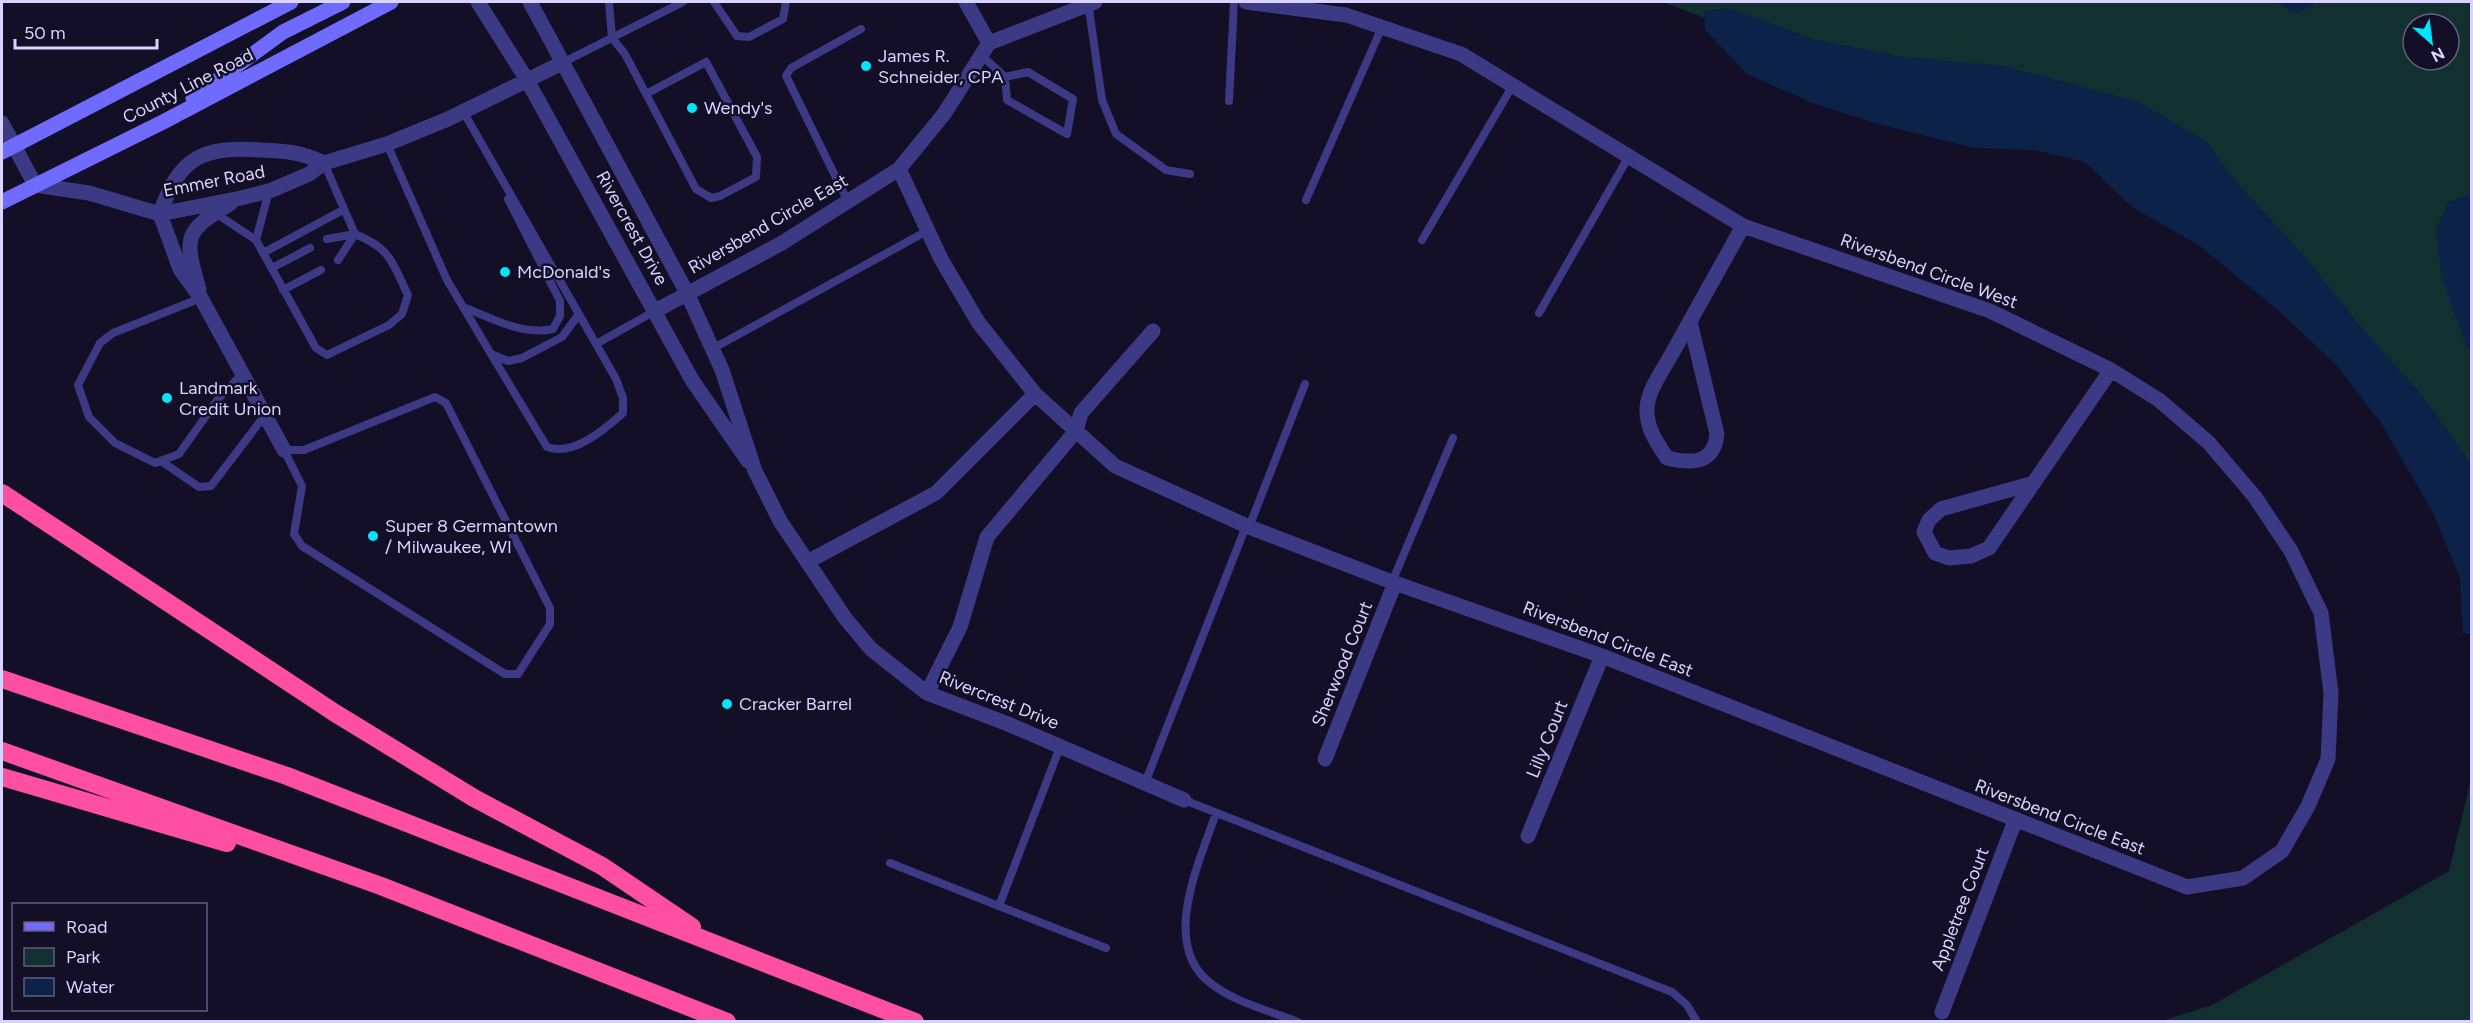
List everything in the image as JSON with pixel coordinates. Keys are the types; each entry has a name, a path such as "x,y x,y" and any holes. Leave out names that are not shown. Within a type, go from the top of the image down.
{"highway":[{"path":"2,493 335,713 474,798 602,866 721,946"},
{"path":"2,679 287,776 915,1022"},
{"path":"2,751 381,886 727,1022"},
{"path":"2,777 381,886"}],"main road":[{"name":"County Line Road","path":"5,145 291,2"},
{"path":"163,122 223,74 283,32 343,2"},
{"name":"County Line Road","path":"2,202 163,122 391,2"}],"street":[{"name":"Rivercrest Drive","path":"478,2 527,80 692,380 755,471 780,521 807,562 845,618 870,649 927,693 1184,800"},
{"name":"Rivercrest Drive","path":"530,2 687,293 735,407 755,471"},
{"path":"966,2 986,50"},
{"path":"807,562 936,494 1035,394 978,322 940,259 900,169 944,114 986,50 1088,2 1095,2"},
{"name":"Riversbend Circle West","path":"1246,2 1346,15 1461,54 1743,226 1990,311 2111,370 2159,400 2209,443 2261,506 2291,551 2321,613 2331,693 2328,759 2308,806 2282,851 2243,878 2187,887"},
{"name":"Emmer Road","path":"324,163 301,152 227,147 210,152 191,160 170,184 160,214 269,191 309,174 324,163 387,144 463,111 562,63"},
{"path":"2,123 5,145 35,185 89,193 160,214 164,232 180,269 201,298 284,450"},
{"name":"Riversbend Circle East","path":"656,311 782,243 900,169"},
{"path":"201,298 189,253 190,239 201,222 241,198"},
{"path":"1690,322 1717,434 1716,448 1706,458 1685,462 1667,458 1658,445 1649,428 1647,406 1655,384 1743,226"},
{"path":"927,693 960,627 987,537 1076,431 1081,413 1153,330"},
{"path":"2034,483 1941,509 1929,520 1924,532 1927,541 1935,553 1949,558 1971,556 1989,548 2034,483 2111,370"},
{"name":"Riversbend Circle East","path":"1035,394 1115,466 1247,526 1394,582 1602,656 2187,887"},
{"name":"Sherwood Court","path":"1325,759 1394,582"},
{"name":"Lilly Court","path":"1528,836 1602,656"},
{"name":"Appletree Court","path":"1941,1012 2015,821"}],"lane":[{"path":"609,2 612,38 625,54 646,94 696,189 704,196 720,196 756,177 757,157 706,62 646,94"},
{"path":"562,63 684,2"},
{"path":"714,2 737,36 749,38 783,18 786,2"},
{"path":"1088,2 1102,100 1116,134 1166,170 1190,174"},
{"path":"1229,101 1234,2"},
{"path":"1306,200 1382,27"},
{"path":"848,202 786,76 791,68 861,29"},
{"path":"986,50 1005,77 1008,100 1067,134 1073,99 1028,72 1005,77"},
{"path":"1422,240 1513,85"},
{"path":"387,144 447,280 541,438 547,447 557,451 577,445 609,426 623,413 623,398 616,379 463,111"},
{"path":"1539,314 1629,156"},
{"path":"324,163 355,234"},
{"path":"463,307 519,328 540,332 553,329 560,316 560,301 512,210 501,178"},
{"path":"256,240 269,191"},
{"path":"263,253 343,210"},
{"path":"215,213 256,240 316,348 327,355 389,325 402,314 408,296 386,251 375,242 355,234 327,239"},
{"path":"712,349 927,231"},
{"path":"338,260 355,234"},
{"path":"272,268 310,248"},
{"path":"283,290 321,270"},
{"path":"201,298 113,333 100,343 78,385 89,417 115,443 154,463 179,454 219,399 242,374"},
{"path":"596,344 656,311"},
{"path":"491,354 508,361 522,358 562,337 579,314"},
{"path":"1145,783 1305,384"},
{"path":"435,397 446,403 550,609 550,624 518,674 505,674 302,546 294,534 302,486 284,450 304,450 435,397"},
{"path":"161,461 199,487 211,486 265,415"},
{"path":"1394,582 1453,438"},
{"path":"999,906 1060,747"},
{"path":"1184,800 1672,992 1687,1005 1697,1022"},
{"path":"1216,813 1192,886 1185,921 1186,945 1195,967 1210,984 1227,994 1298,1022"},
{"path":"890,863 1106,948"}],"green space":[{"path":"1663,2 2471,2 2471,556 2388,386 2176,141 1781,47"},
{"path":"2471,779 2471,1021 2162,1021 2212,1005 2449,871"}],"water":[{"path":"2273,2 2318,2 2298,13"},
{"path":"1729,8 1813,39 1904,57 2004,66 2137,101 2207,142 2236,182 2301,252 2355,320 2420,393 2470,462 2471,633 2463,634 2460,578 2433,513 2381,423 2336,365 2280,312 2200,246 2132,207 2085,162 2034,150 1974,148 1874,123 1810,102 1747,74 1705,30 1704,11"},
{"path":"2470,195 2472,197 2471,353 2442,279 2436,230 2448,202"}],"place":[{"name":"James R. Schneider, CPA","path":"866,66"},
{"name":"Wendy's","path":"692,108"},
{"name":"McDonald's","path":"505,272"},
{"name":"Landmark Credit Union","path":"167,398"},
{"name":"Super 8 Germantown / Milwaukee, WI","path":"373,536"},
{"name":"Cracker Barrel","path":"727,704"}]}
